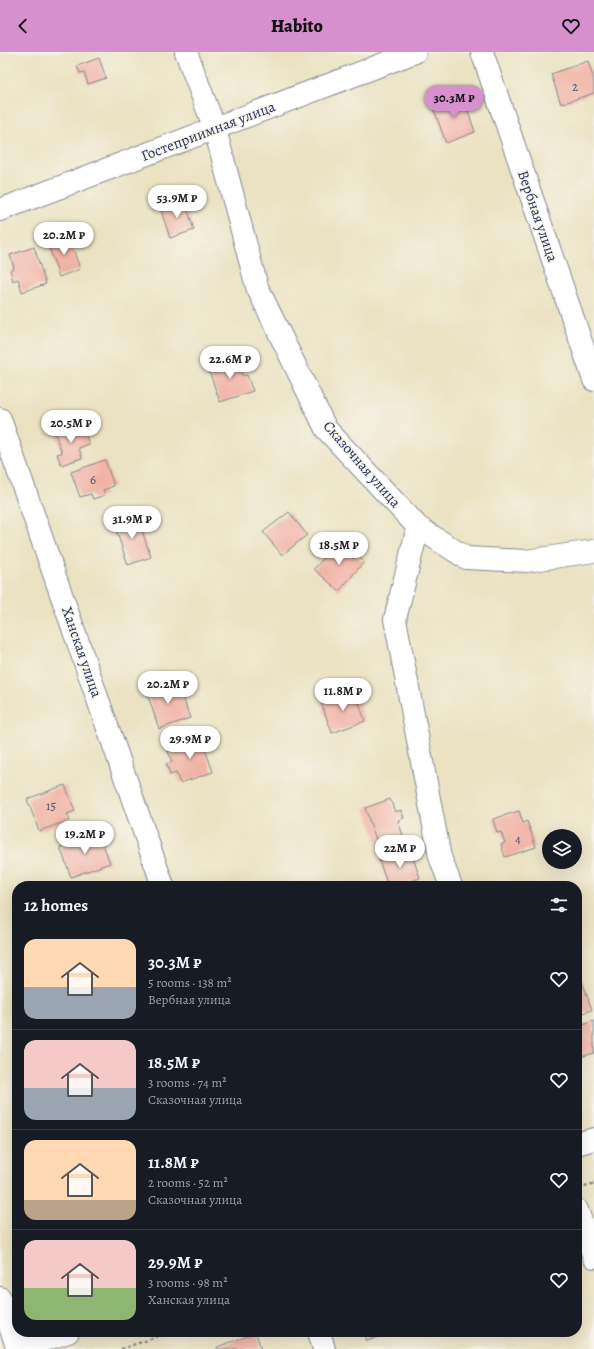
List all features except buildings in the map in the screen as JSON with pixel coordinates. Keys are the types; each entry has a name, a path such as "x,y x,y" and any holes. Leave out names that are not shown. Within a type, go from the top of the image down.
{"street":[{"name":"Сказочная улица","path":"186,52 215,129 257,287 326,428 418,527 466,558 526,561 594,551"},
{"name":"Гостеприимная улица","path":"0,210 415,52"},
{"name":"Вербная улица","path":"482,52 594,380"},
{"name":"Ханская улица","path":"0,418 161,881"},
{"path":"418,527 395,619 440,857 449,881"},
{"path":"582,1143 594,1139"},
{"path":"582,1224 594,1257"},
{"path":"0,1298 12,1332"},
{"path":"14,1337 18,1349 53,1337"},
{"path":"320,1337 324,1349"}],"path":[{"path":"582,1188 594,1184"},
{"path":"122,1349 157,1337"}]}
